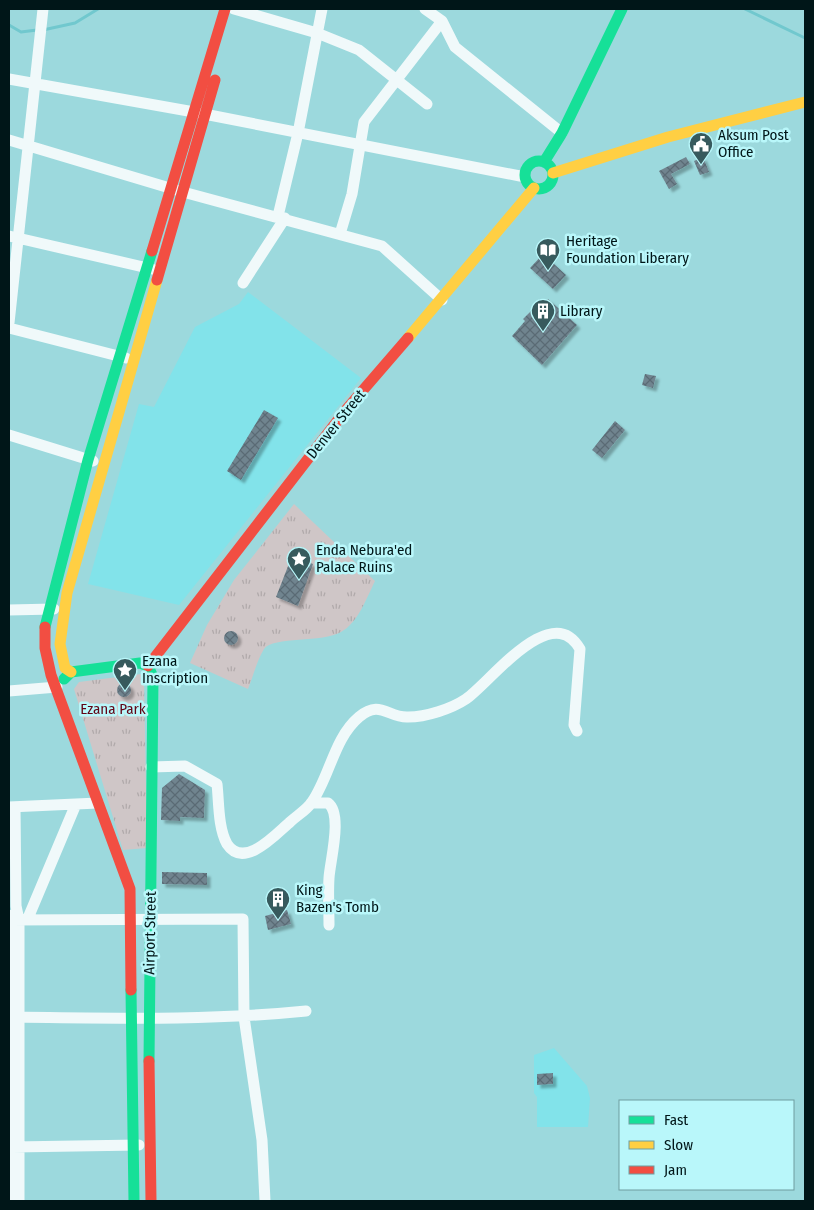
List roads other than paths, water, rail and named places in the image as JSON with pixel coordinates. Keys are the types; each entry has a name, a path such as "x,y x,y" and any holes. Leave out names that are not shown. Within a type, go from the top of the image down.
{"main road":[{"path":"71,672 65,668 60,644 63,610 103,463 135,360 183,192 225,9"},
{"path":"200,114 235,9"},
{"path":"544,162 562,133 622,9"},
{"path":"553,173 668,138 805,102"},
{"name":"Airport Street","path":"134,1201 130,888 47,661 45,648 47,609 88,460 146,268 172,188 200,114"},
{"path":"544,162 553,173"},
{"path":"544,162 530,164 525,177 534,188 548,186 553,173"},
{"name":"Denver Street","path":"148,666 345,411 442,300 534,188"},
{"path":"57,687 71,672 140,663 148,666"},
{"name":"Airport Street","path":"148,666 153,678 149,1018 151,1201"},
{"path":"117,854 128,867 139,868 151,852"}],"street":[{"path":"9,323 13,238 28,145 43,9"},
{"path":"235,9 317,33 359,50 427,104"},
{"path":"243,283 281,217 322,9"},
{"path":"425,9 442,21 455,47 562,133"},
{"path":"340,234 352,194 364,122 442,21"},
{"path":"9,79 525,177"},
{"path":"9,140 183,192 281,217 382,246 442,300"},
{"path":"13,238 161,271"},
{"path":"9,328 135,360"},
{"path":"9,435 103,463"},
{"path":"9,610 63,610"},
{"path":"151,768 185,766 217,784 223,832 227,843 239,853 249,852 260,848 311,803 344,736 358,717 368,710 376,709 406,718 450,706 466,699 508,659 530,642 549,635 562,634 573,639 580,649 574,725 577,731"},
{"path":"9,691 57,687"},
{"path":"311,803 328,803 334,810 335,828 329,880 329,925"},
{"path":"16,919 76,804"},
{"path":"10,1201 13,1147 13,1017 16,919 12,807 98,804"},
{"path":"16,919 243,919 244,1017 262,1140 265,1201"},
{"path":"13,1017 132,1020 149,1018 244,1017 306,1011"},
{"path":"13,1147 151,1145"},
{"path":"13,1147 19,1201"}],"waterway":[{"path":"43,30 75,23 98,9"},
{"path":"745,9 805,38"},
{"path":"9,25 21,32 37,30"}],"place":[{"name":"Aksum Post Office","path":"701,165"},
{"name":"Heritage Foundation Liberary","path":"548,271"},
{"name":"Library","path":"543,332"},
{"name":"Enda Nebura'ed Palace Ruins","path":"299,580"},
{"name":"Ezana Inscription","path":"125,691"},
{"name":"King Bazen's Tomb","path":"278,920"}],"park label":[{"name":"Ezana Park","path":"113,709"}]}
